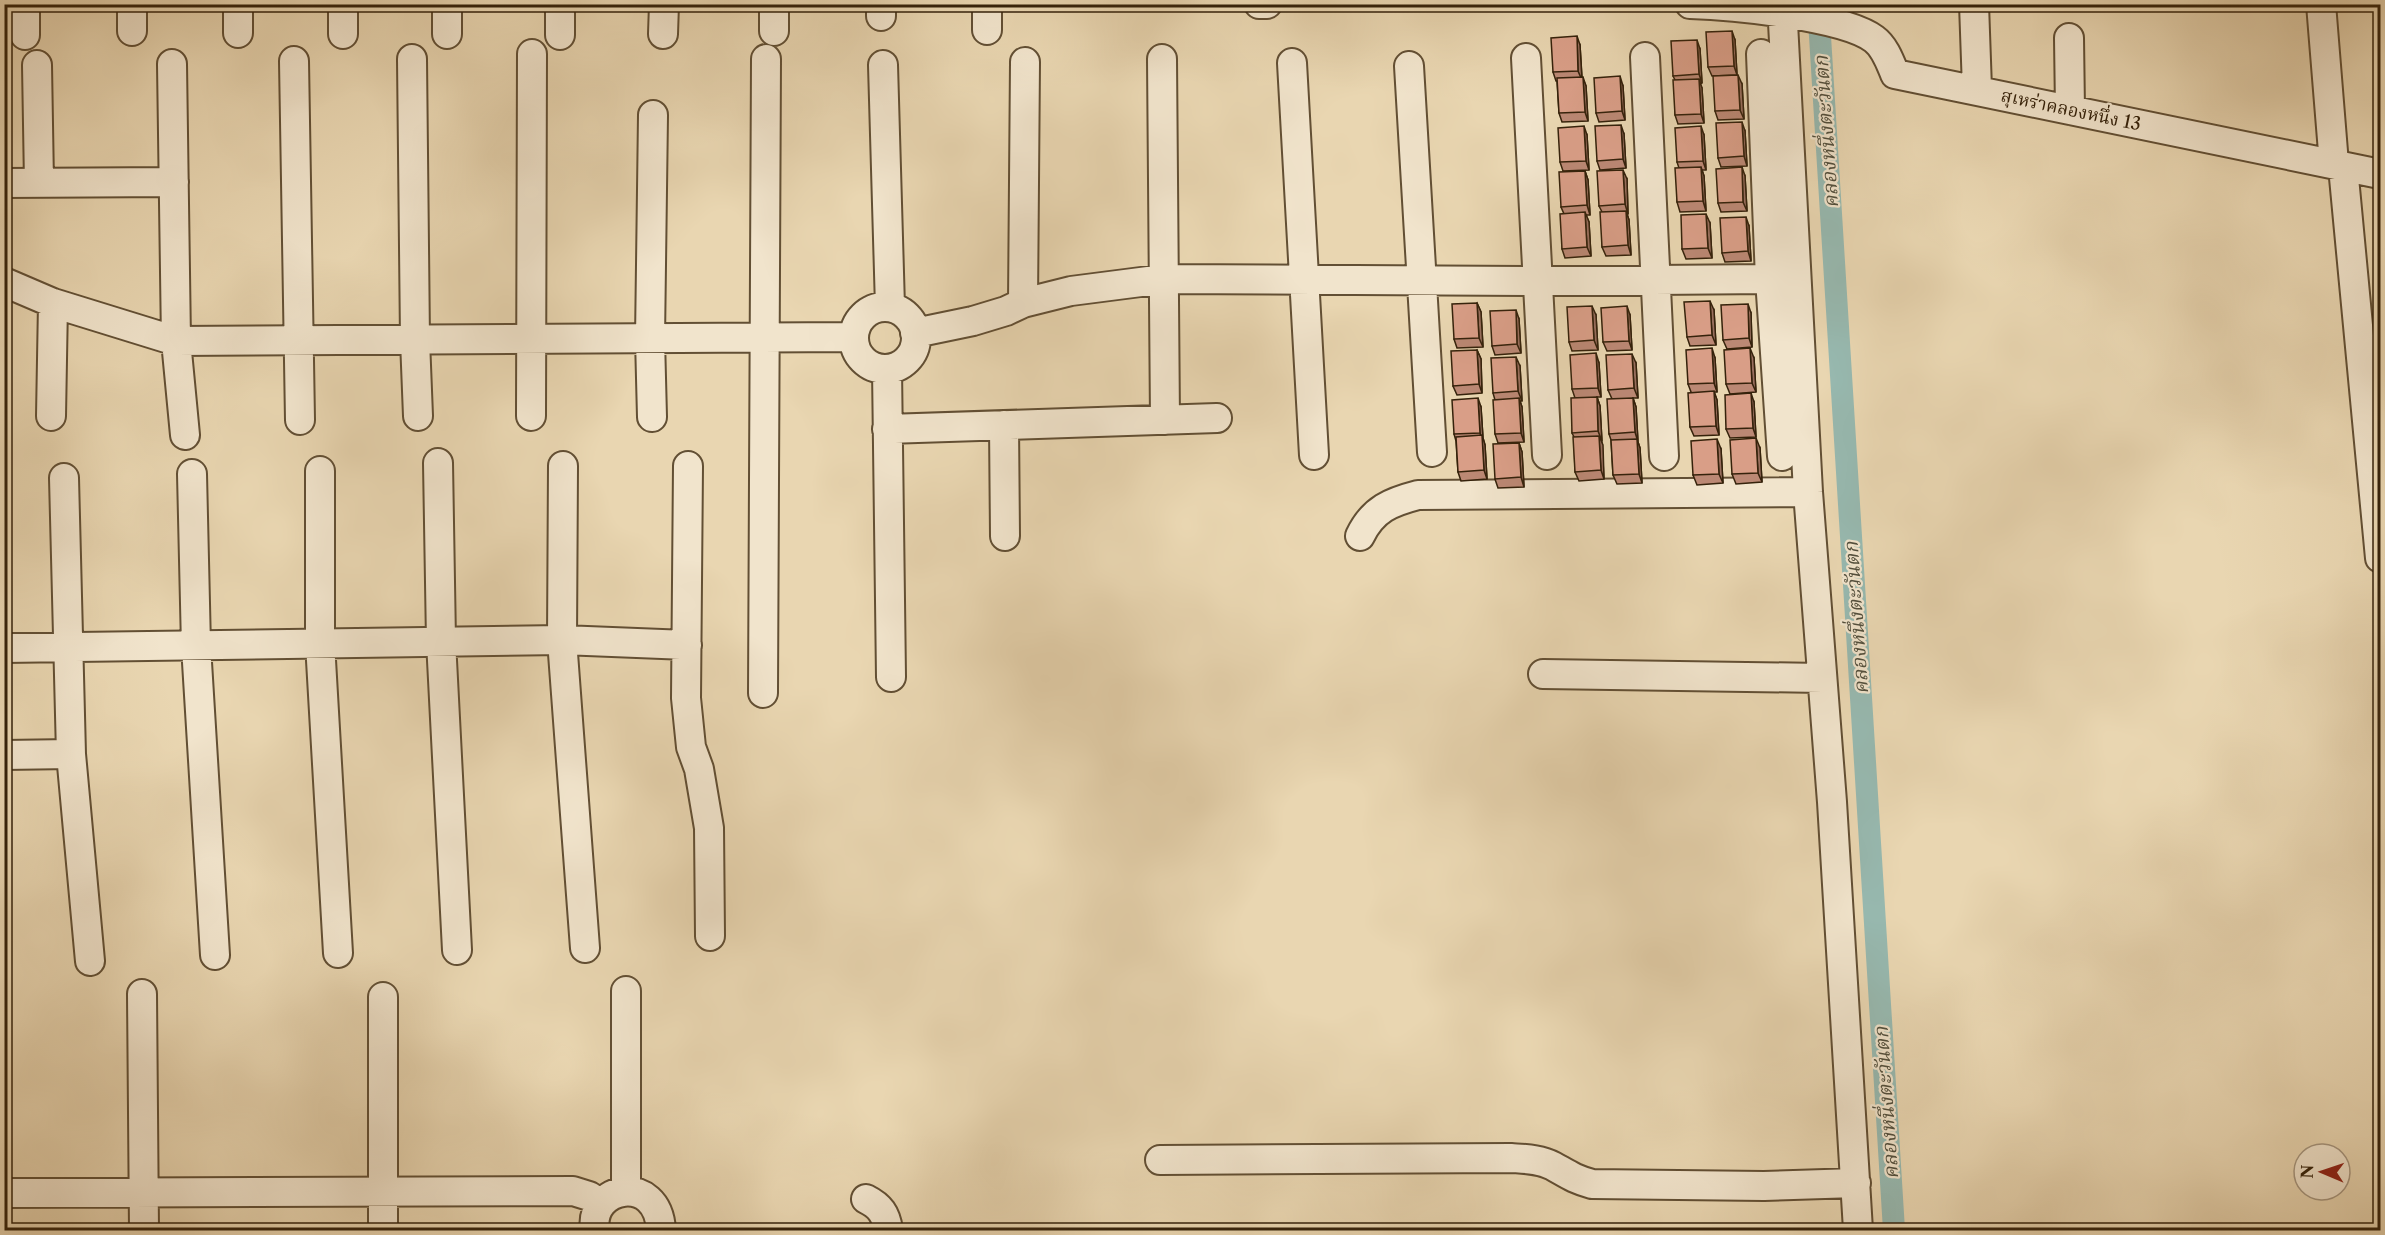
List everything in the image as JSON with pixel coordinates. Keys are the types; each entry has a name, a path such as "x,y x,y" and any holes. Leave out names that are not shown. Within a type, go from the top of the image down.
{"street":[{"path":"25,4 25,35"},
{"path":"238,4 238,33"},
{"path":"343,4 343,34"},
{"path":"447,4 447,34"},
{"path":"560,4 560,35"},
{"path":"663,34 664,4"},
{"path":"1259,4 1267,4"},
{"name":"สุเหร่าคลองหนึ่ง 13","path":"1690,4 1785,11 1863,32 1876,40 1886,52 1895,74 1977,89 2380,174"},
{"path":"1974,4 1977,89"},
{"path":"2321,4 2380,558"},
{"path":"1785,11 1808,492 1832,802 1858,1230"},
{"path":"2069,38 2070,110"},
{"path":"531,417 532,54"},
{"path":"1761,54 1770,279 1782,456"},
{"path":"1645,57 1664,456"},
{"path":"1526,58 1547,455"},
{"path":"412,59 418,416"},
{"path":"763,693 766,59"},
{"path":"1162,59 1165,420"},
{"path":"294,61 300,420"},
{"path":"1023,303 1025,62"},
{"path":"1292,63 1314,455"},
{"path":"172,64 176,341 185,435"},
{"path":"37,65 39,183"},
{"path":"884,65 890,307"},
{"path":"1409,66 1432,452"},
{"path":"652,417 650,339 653,115"},
{"path":"4,183 174,182"},
{"path":"915,333 973,321 1023,303 1071,291 1164,279 1537,281 1770,279"},
{"path":"4,282 53,303 176,341 854,337"},
{"path":"51,416 53,303"},
{"path":"890,307 907,316 913,323 915,346 910,357 900,366 887,369 875,368 863,361 856,350 854,337 857,325 865,314 877,308 890,307"},
{"path":"887,369 891,677"},
{"path":"887,429 1217,418"},
{"path":"1004,425 1005,536"},
{"path":"438,463 441,641 457,950"},
{"path":"563,466 562,640 585,948"},
{"path":"688,466 687,723 699,769 710,828 710,936"},
{"path":"320,471 320,642 338,953"},
{"path":"192,474 196,646 215,955"},
{"path":"64,478 71,754 90,961"},
{"path":"1360,536 1366,522 1379,510 1399,500 1418,495 1808,492"},
{"path":"4,648 562,640 687,645"},
{"path":"1543,674 1822,678"},
{"path":"4,755 71,754"},
{"path":"626,991 626,1191"},
{"path":"142,994 144,1230"},
{"path":"383,997 383,1230"},
{"path":"1160,1160 1510,1158 1532,1159 1545,1163 1573,1179 1593,1184 1764,1186 1856,1183"},
{"path":"4,1193 573,1191 589,1196 598,1217"},
{"path":"598,1217 612,1195 626,1191 641,1194 653,1203 661,1216 661,1230"},
{"path":"866,1199 878,1205 883,1211 888,1230"}],"building":[{"path":"1732,31 1734,66 1708,67 1706,32"},
{"path":"1577,36 1578,71 1553,72 1551,38"},
{"path":"1697,40 1699,74 1673,76 1671,41"},
{"path":"1738,75 1740,110 1715,111 1713,76"},
{"path":"1620,76 1622,111 1596,113 1594,78"},
{"path":"1583,77 1585,112 1559,113 1557,78"},
{"path":"1699,79 1701,114 1675,115 1673,80"},
{"path":"1742,122 1744,156 1718,158 1716,123"},
{"path":"1621,125 1623,159 1597,161 1595,126"},
{"path":"1584,126 1586,161 1560,162 1558,128"},
{"path":"1701,126 1703,161 1677,162 1675,128"},
{"path":"1701,167 1703,201 1677,202 1675,168"},
{"path":"1742,167 1743,202 1718,203 1716,169"},
{"path":"1623,170 1625,204 1599,206 1597,171"},
{"path":"1585,171 1587,205 1561,207 1559,172"},
{"path":"1626,211 1628,245 1602,247 1600,212"},
{"path":"1585,212 1587,247 1562,249 1560,214"},
{"path":"1706,214 1708,248 1682,249 1681,215"},
{"path":"1746,217 1748,251 1722,253 1720,218"},
{"path":"1710,301 1712,335 1687,337 1684,302"},
{"path":"1477,303 1479,338 1454,339 1452,304"},
{"path":"1748,304 1749,338 1723,340 1721,305"},
{"path":"1592,306 1594,340 1569,342 1567,307"},
{"path":"1627,306 1629,341 1603,342 1601,308"},
{"path":"1516,310 1517,344 1492,346 1490,311"},
{"path":"1712,348 1714,383 1688,384 1686,350"},
{"path":"1750,348 1752,383 1726,384 1724,350"},
{"path":"1477,350 1479,384 1453,386 1451,351"},
{"path":"1596,353 1598,388 1572,389 1570,355"},
{"path":"1632,354 1634,388 1608,390 1606,355"},
{"path":"1516,357 1518,391 1493,393 1491,358"},
{"path":"1714,391 1716,426 1690,427 1688,393"},
{"path":"1751,393 1753,428 1726,429 1725,395"},
{"path":"1597,397 1598,431 1572,433 1571,398"},
{"path":"1478,398 1480,433 1454,434 1452,400"},
{"path":"1519,398 1521,433 1495,434 1493,400"},
{"path":"1633,398 1635,432 1609,434 1607,399"},
{"path":"1482,435 1484,470 1458,472 1456,437"},
{"path":"1599,436 1601,470 1575,472 1573,437"},
{"path":"1756,438 1758,473 1732,474 1730,440"},
{"path":"1637,439 1639,474 1613,475 1611,440"},
{"path":"1717,439 1719,474 1693,475 1691,441"},
{"path":"1519,443 1521,477 1495,479 1493,444"}],"waterway":[{"name":"คลองหนึ่งตะวันตก","path":"1818,4 1894,1230"}]}
